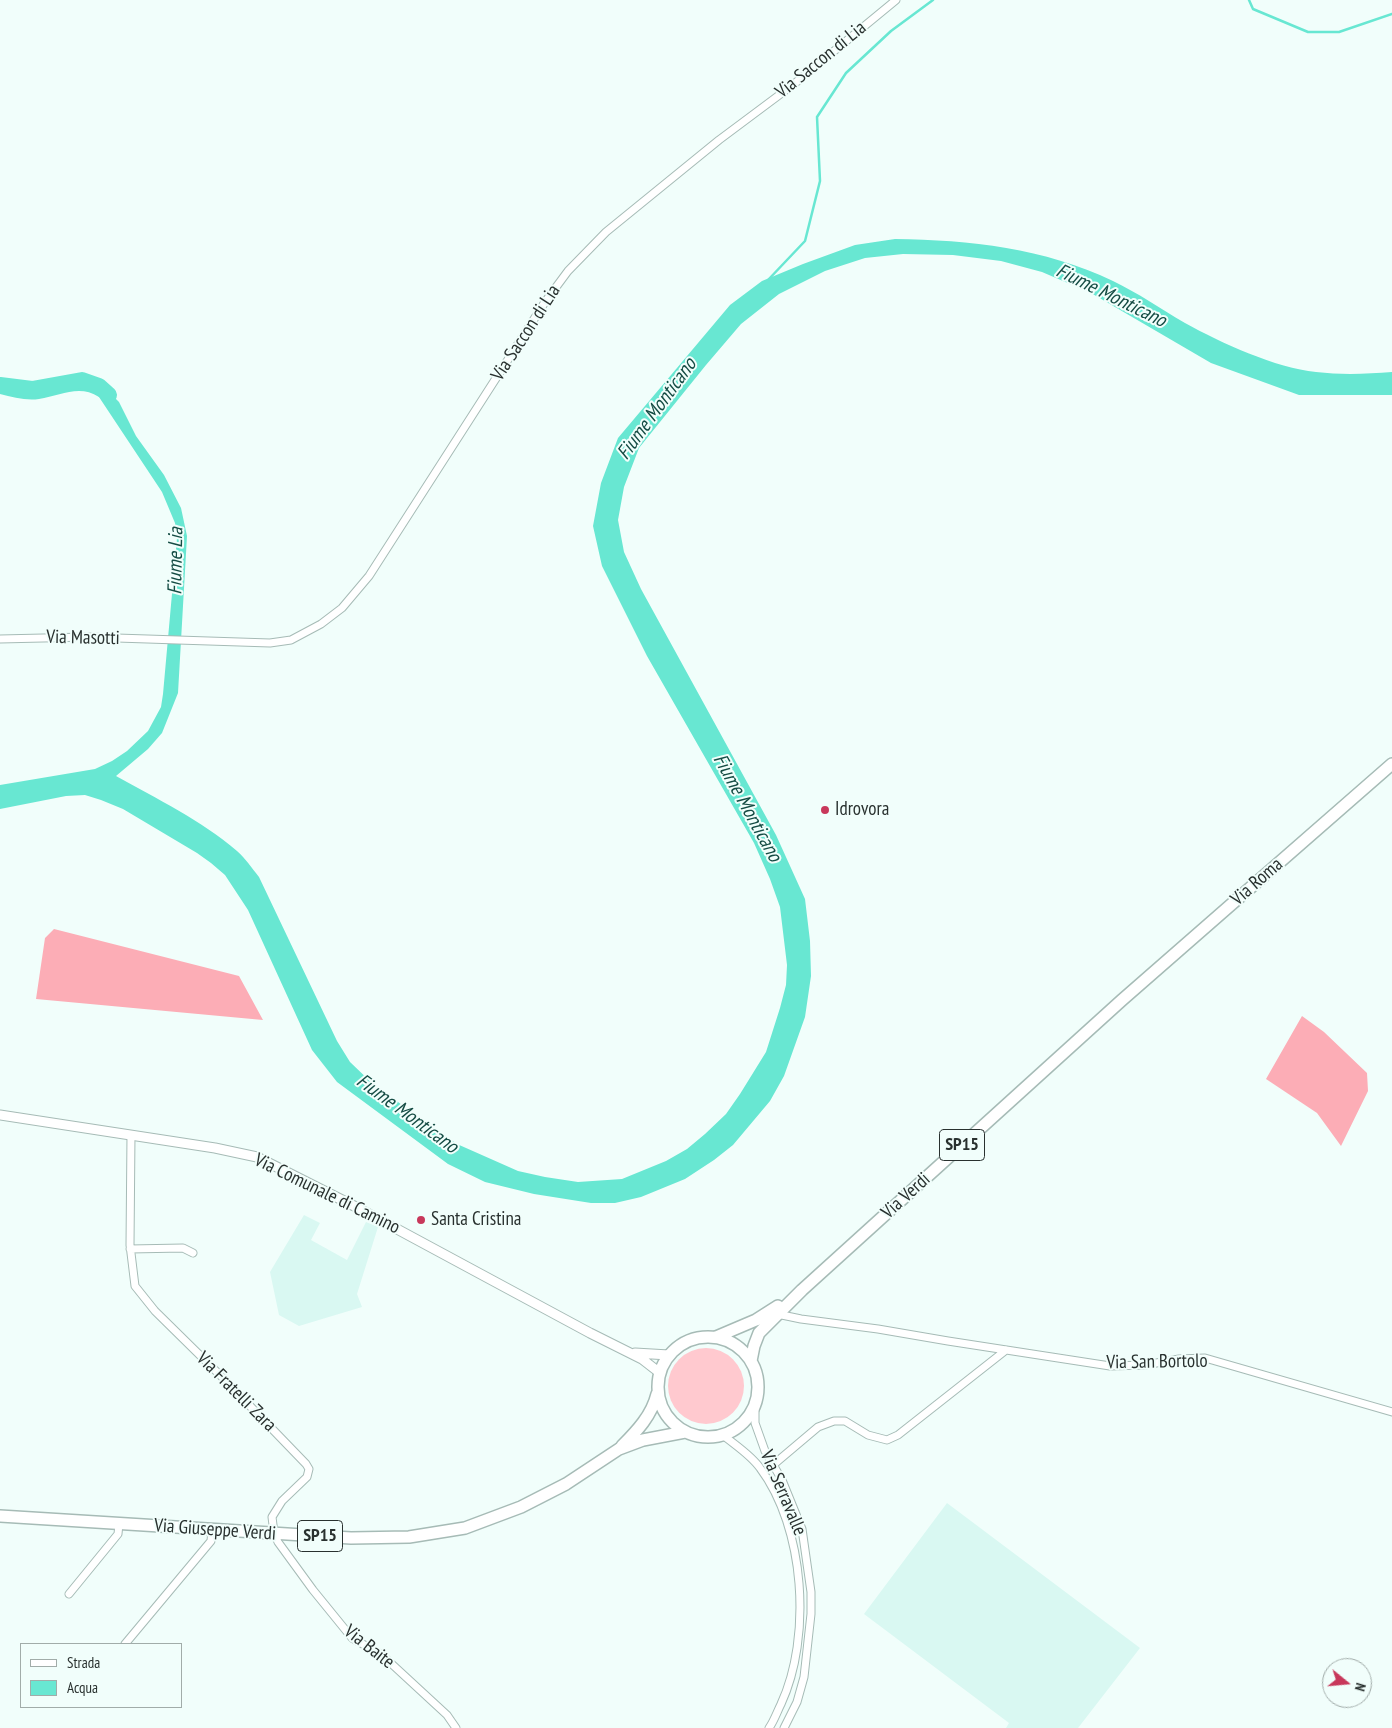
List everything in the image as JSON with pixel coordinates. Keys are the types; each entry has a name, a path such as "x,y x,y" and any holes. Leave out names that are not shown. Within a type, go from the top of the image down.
{"main road":[{"name":"Via Roma","path":"1122,1000 1392,764"},
{"name":"Via Verdi","path":"802,1290 1122,1000"},
{"name":"SP15","path":"751,1361 759,1334 802,1290"},
{"name":"SP15","path":"619,1449 649,1415 655,1404 660,1373 669,1355 679,1346 690,1340 716,1337 756,1320 802,1290"},
{"path":"716,1337 730,1342 742,1350 751,1361 757,1375 758,1390 755,1404 748,1418 737,1428 723,1435"},
{"name":"SP15","path":"658,1391 662,1408 671,1422 685,1432 704,1437 723,1435"},
{"name":"SP15","path":"619,1449 643,1440 685,1432"},
{"name":"Via Giuseppe Verdi","path":"0,1516 274,1534 352,1538 409,1537 465,1528 521,1507 558,1488 619,1449"}],"street":[{"name":"Via Saccon di Lia","path":"167,640 270,643 291,640 322,624 342,608 378,565 545,302 568,271 606,232 656,190 794,84 896,0"},
{"name":"Via Masotti","path":"0,639 86,637 167,640"},
{"name":"Via Comunale di Camino","path":"0,1115 215,1148 257,1157 628,1351 650,1364 660,1373"},
{"name":"Via Fratelli Zara","path":"131,1135 130,1249 134,1286 155,1311 299,1456 309,1469 307,1477 282,1501 272,1518 274,1534"},
{"path":"130,1249 183,1248 193,1253"},
{"name":"Via San Bortolo","path":"777,1314 801,1320 878,1329 1119,1366 1205,1358 1392,1412"},
{"path":"773,1465 818,1427 834,1421 845,1420 868,1435 878,1439 887,1440 898,1435 1006,1350"},
{"name":"Via Comunale di Camino","path":"628,1351 642,1354 669,1355"},
{"name":"Via Serravalle","path":"755,1404 755,1423 765,1451 782,1480 802,1529 811,1592 811,1614 804,1677 797,1702 784,1728"},
{"name":"Via Serravalle","path":"723,1435 760,1467 781,1505 796,1556 800,1597 797,1648 791,1678 769,1728"},
{"path":"69,1594 118,1534 119,1524"},
{"path":"126,1643 211,1541 212,1530"},
{"name":"Via Baite","path":"274,1534 313,1590 348,1634 382,1655 448,1715 456,1728"}],"shaded area":[{"path":"54,929 239,976 263,1020 36,999 45,938"},
{"path":"1302,1016 1324,1032 1367,1073 1368,1091 1341,1146 1317,1113 1266,1079"},
{"path":"304,1215 320,1223 311,1240 347,1260 366,1222 378,1227 357,1294 362,1307 299,1326 279,1315 270,1272"},
{"path":"706,1348 721,1351 733,1359 741,1371 744,1386 741,1401 733,1413 721,1421 706,1424 691,1421 679,1413 671,1401 668,1386 671,1371 679,1359 691,1351"},
{"path":"947,1503 1140,1648 1078,1728 1006,1728 1009,1723 864,1614"}],"water":[{"name":"Fiume Monticano","path":"895,239 979,244 1033,253 1060,261 1113,281 1199,331 1266,360 1300,370 1325,373 1392,372 1392,395 1299,395 1211,363 1091,293 1042,272 1001,261 953,255 903,254 865,258 825,271 779,294 741,324 639,448 624,487 618,520 624,552 641,589 776,835 805,899 810,941 811,976 805,1017 784,1076 770,1101 733,1145 685,1179 641,1197 615,1203 591,1203 534,1194 485,1182 448,1164 337,1082 312,1050 248,910 225,875 211,863 123,809 85,795 66,796 0,809 0,785 95,769 112,761 127,751 148,731 161,707 177,538 175,523 162,492 99,397 84,391 34,399 0,394 0,387 37,391 81,382 100,383 119,402 136,436 164,475 181,508 187,536 178,693 162,733 148,749 116,776 209,829 243,857 259,877 337,1041 350,1062 374,1085 457,1144 518,1171 578,1182 622,1179 666,1161 687,1149 726,1114 766,1052 786,985 787,965 780,907 754,843 647,656 602,566 593,526 601,483 618,438 730,305 762,281 803,264 855,245"}],"waterway":[{"path":"768,280 805,241 820,181 817,117 846,73 891,31 933,0"},
{"path":"1249,0 1253,9 1308,32 1339,32 1392,14"},
{"name":"Fiume Lia","path":"0,385 32,389 82,380 99,386 109,395"}],"place":[{"name":"Idrovora","path":"825,810"},
{"name":"Santa Cristina","path":"421,1220"}]}
